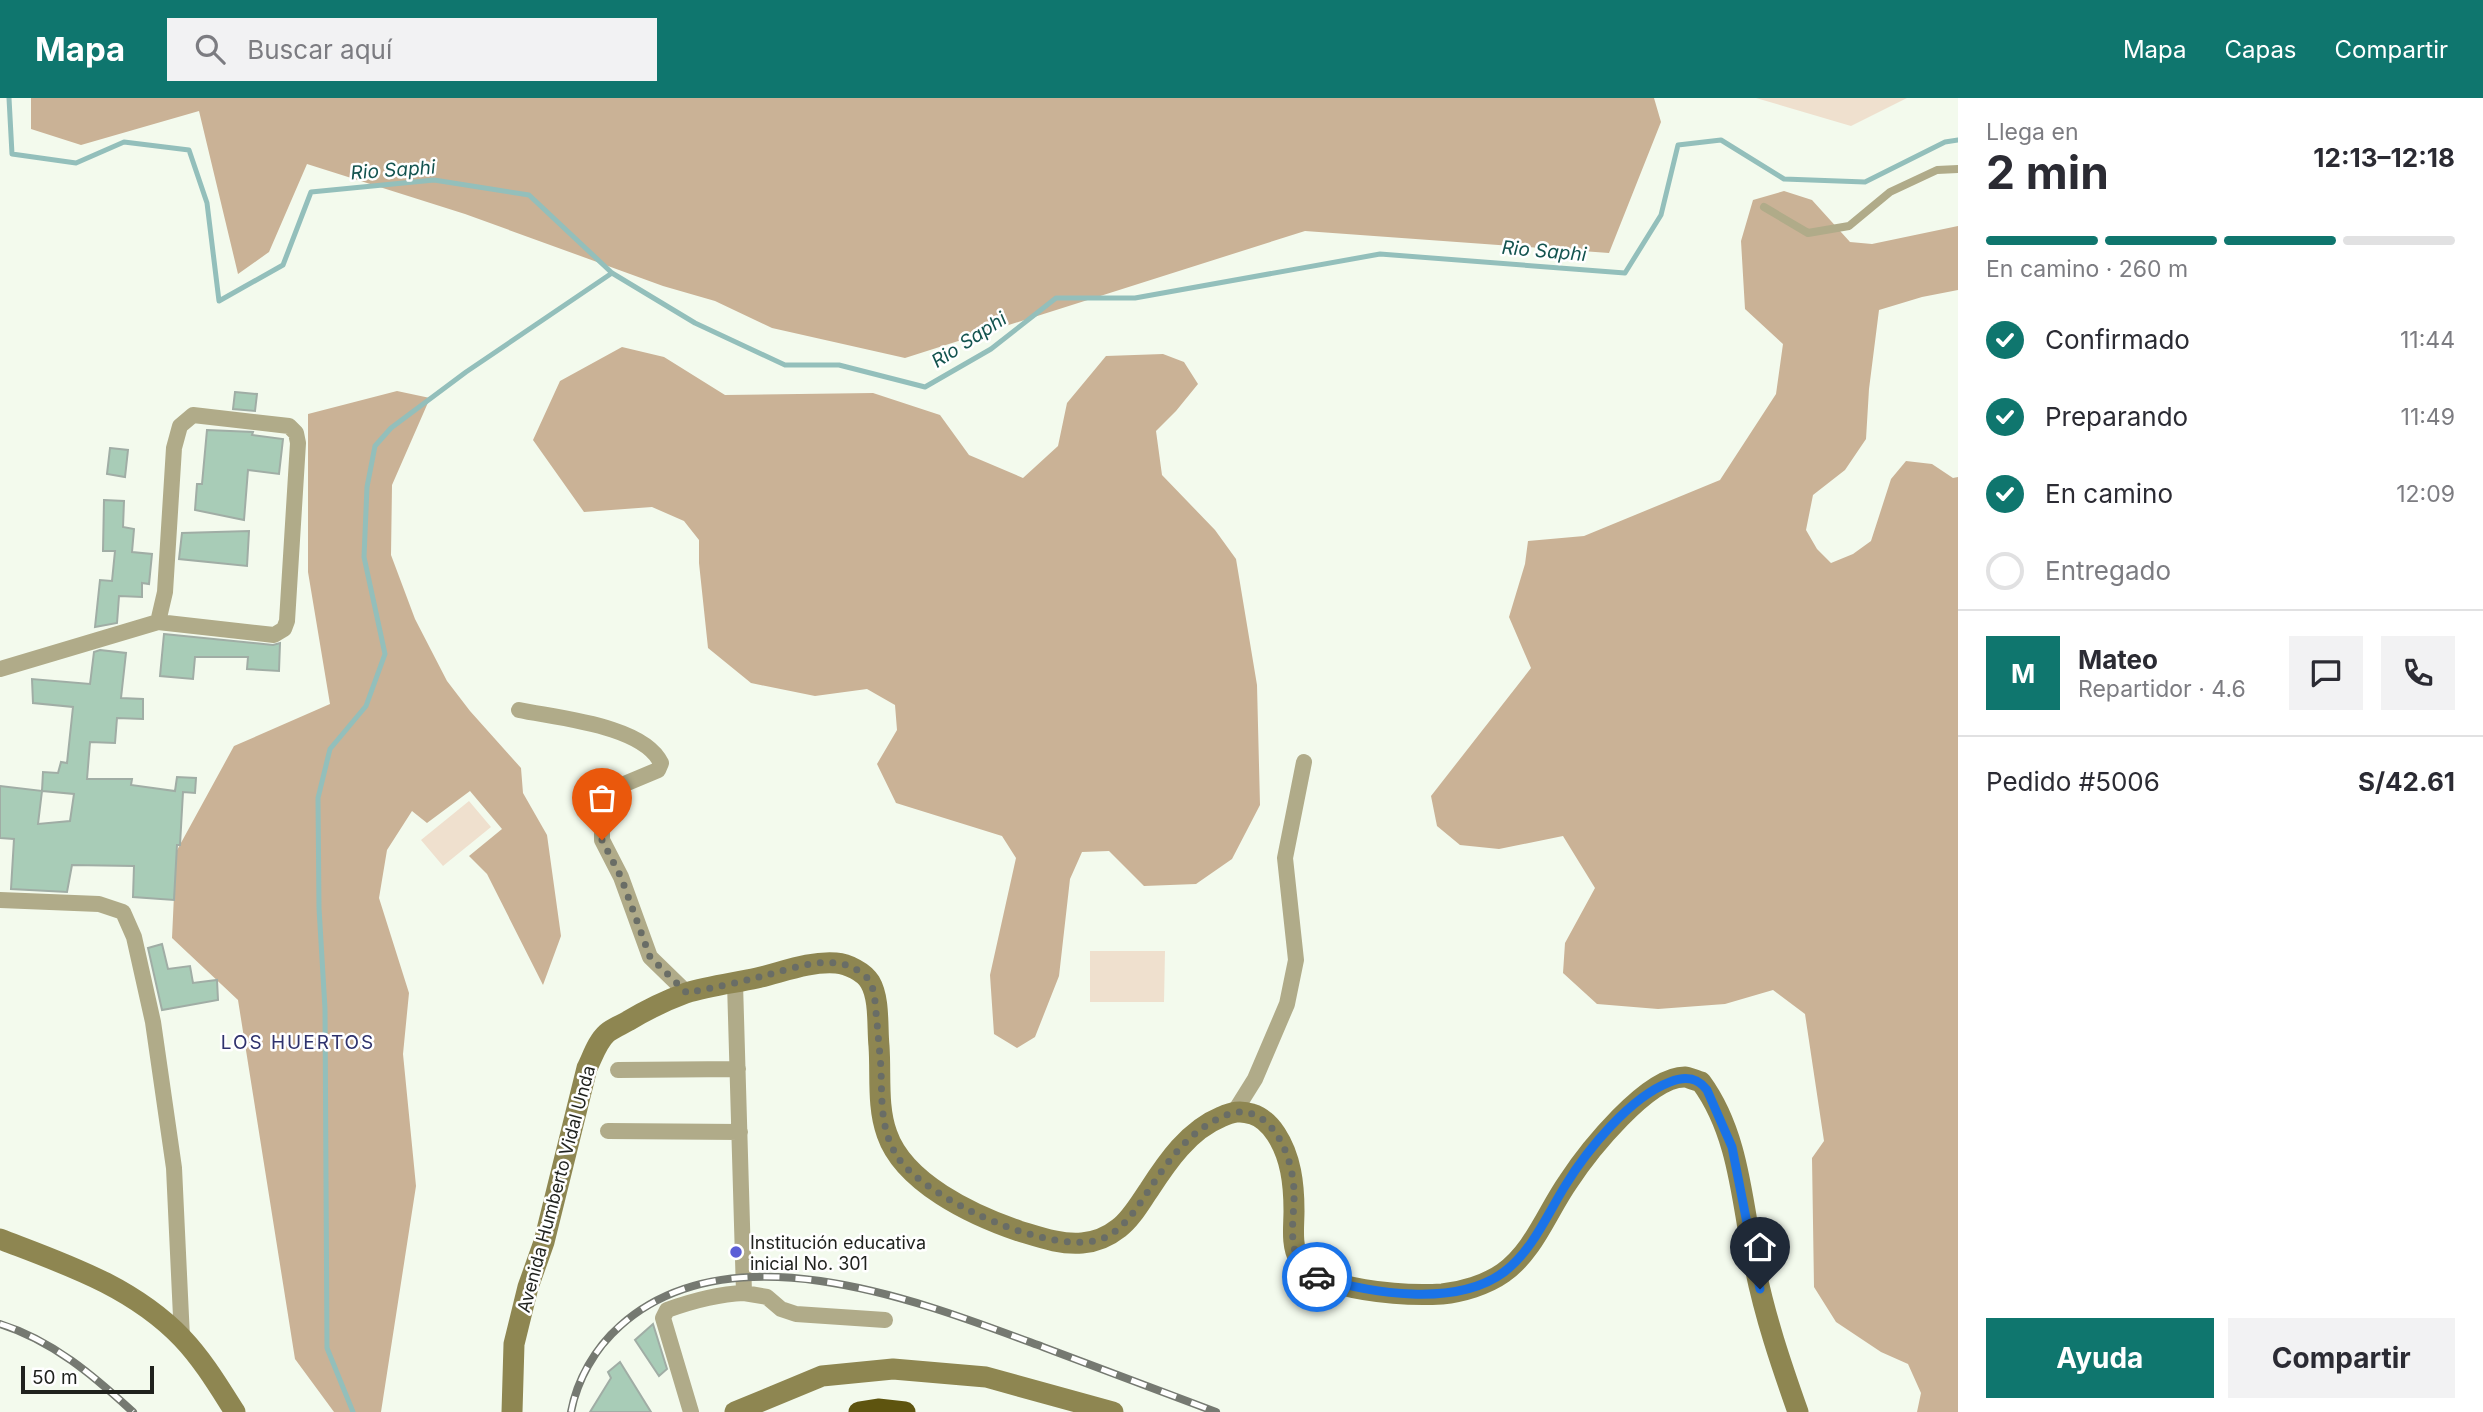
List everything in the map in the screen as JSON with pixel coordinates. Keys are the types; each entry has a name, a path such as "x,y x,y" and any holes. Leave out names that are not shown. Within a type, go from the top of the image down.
{"highway":[{"path":"859,1412 877,1409 905,1412"}],"main road":[{"name":"Avenida Humberto Vidal Unda","path":"512,1412 514,1344 528,1287 544,1242 587,1068 598,1045 608,1033 639,1014 687,993 798,966 835,962 859,972 870,981 875,998 881,1104 886,1132 897,1156 910,1172 963,1208 1016,1230 1062,1243 1084,1243 1103,1238 1121,1227 1176,1152 1211,1121 1235,1111"},
{"path":"1235,1111 1249,1112 1262,1119 1270,1126 1287,1154 1294,1188 1295,1247 1297,1256 1308,1271 1316,1277 1347,1286 1390,1292 1440,1294 1486,1282 1504,1272 1522,1255 1566,1184 1595,1145 1636,1102 1664,1084 1684,1077 1701,1082 1715,1106 1732,1147 1755,1269 1776,1352 1798,1412"},
{"path":"0,1239 96,1277 139,1301 182,1338 235,1412"},
{"path":"735,1412 822,1376 893,1369 986,1377 1113,1412"}],"street":[{"path":"0,669 158,622 274,635 284,629 288,621 298,443 296,433 289,426 193,415 180,426 174,448 165,592 158,622"},
{"path":"519,710 614,730 638,740 657,755 661,763 658,770 615,788 602,804 602,840 621,877 650,957 687,993"},
{"path":"1235,1111 1255,1079 1287,1004 1296,960 1285,858 1293,806 1304,762"},
{"path":"0,900 99,904 123,912 134,937 153,1022 174,1168 182,1338"},
{"path":"735,983 744,1293"},
{"path":"618,1070 738,1069"},
{"path":"608,1131 740,1132"},
{"path":"691,1412 663,1318 667,1310 692,1301 729,1293 744,1293 767,1297 781,1309 796,1314 885,1320"}],"lane":[{"path":"1764,207 1808,233 1849,226 1890,192 1937,170 1958,169"}],"shaded area":[{"path":"31,98 1654,98 1661,122 1609,253 1305,231 905,358 772,328 715,301 663,286 465,214 307,164 269,252 238,274 199,111 81,145 31,129"},
{"path":"1756,98 1907,98 1851,126"},
{"path":"1784,191 1812,200 1850,242 1872,244 1958,226 1958,290 1879,310 1866,439 1845,470 1813,495 1806,530 1817,549 1831,563 1853,554 1871,541 1891,479 1906,461 1932,464 1953,478 1958,477 1958,1412 1917,1412 1921,1393 1908,1364 1881,1352 1836,1322 1814,1287 1812,1158 1824,1141 1805,1014 1773,990 1725,1004 1658,1009 1597,1004 1563,973 1565,943 1595,888 1563,836 1499,849 1460,845 1437,826 1431,796 1531,668 1509,617 1525,564 1528,541 1584,536 1720,480 1776,394 1783,344 1745,309 1741,241 1753,200"},
{"path":"622,347 664,357 725,395 873,393 940,415 969,455 1023,478 1058,446 1067,403 1106,356 1163,354 1184,362 1198,384 1156,431 1162,475 1215,530 1236,559 1257,685 1260,805 1232,859 1196,884 1144,886 1109,851 1082,852 1070,879 1059,976 1035,1037 1017,1048 994,1034 990,975 1016,858 1002,836 896,803 877,764 897,730 895,705 867,689 815,696 751,683 708,648 699,540 684,521 652,507 584,512 533,440 560,381"},
{"path":"397,391 430,398 392,485 391,555 415,619 447,681 521,768 523,793 547,835 561,936 543,985 487,874 469,856 502,829 470,791 427,823 412,811 387,850 379,898 409,993 403,1054 416,1186 381,1412 334,1412 295,1359 238,1000 172,938 176,852 234,746 330,704 308,572 308,414"},
{"path":"469,801 491,827 443,866 421,840"},
{"path":"1090,951 1165,951 1164,1002 1090,1002"}],"building":[{"path":"235,392 257,394 255,411 233,409"},
{"path":"207,430 253,432 252,435 283,439 279,474 248,470 244,520 195,510 197,484 202,484"},
{"path":"110,448 128,450 125,477 107,474"},
{"path":"104,500 124,501 123,527 134,529 132,552 152,554 149,584 142,583 142,597 119,596 117,623 95,627 100,580 112,581 115,551 103,551"},
{"path":"249,531 247,566 179,559 182,533"},
{"path":"164,634 273,645 280,643 279,671 247,669 248,657 195,657 193,679 160,676"},
{"path":"100,650 126,653 121,698 143,699 143,719 117,718 115,743 90,742 87,779 132,779 131,785 175,791 177,777 196,778 195,793 183,792 174,900 133,897 134,866 72,865 67,892 11,889 14,839 0,838 0,786 42,791 43,772 58,773 61,762 67,763 73,707 33,703 32,679 90,684 94,652","holes":["42,791 74,794 70,821 38,824"]},
{"path":"162,944 168,969 190,966 193,983 217,980 218,1000 162,1010 148,948"},
{"path":"653,1324 667,1369 659,1376 635,1340"},
{"path":"620,1362 651,1412 590,1412 611,1378 608,1372"}],"waterway":[{"name":"Rio Saphi","path":"9,98 12,154 76,163 124,142 189,150 207,203 219,301 283,265 311,192 434,180 529,195 612,273 695,323 785,365 839,365 925,387 991,349 1056,298 1135,298 1380,254 1625,273 1661,215 1678,145 1721,140 1784,179 1865,182 1945,142 1958,140"},
{"path":"353,1412 327,1348 325,1009 319,908 318,798 330,749 366,706 385,654 364,557 367,487 375,446 391,428 466,372 612,273"}],"railway":[{"path":"571,1412 588,1365 620,1326 665,1296 716,1281 771,1277 828,1282 885,1294 995,1329 1216,1412"},
{"path":"0,1324 55,1349 103,1385 133,1412"}],"way so far":[{"path":"602,840 621,877 650,957 687,993 798,966 835,962 849,966 870,981 875,998 881,1104 886,1132 897,1156 910,1172 963,1208 1016,1230 1062,1243 1084,1243 1103,1238 1121,1227 1136,1210 1176,1152 1195,1133 1211,1121 1235,1111 1249,1112 1270,1126 1287,1154 1294,1188 1293,1226 1297,1256 1308,1271 1317,1277"}],"place":[{"name":"Institución educativa inicial No. 301","path":"736,1252"}],"district":[{"name":"LOS HUERTOS","path":"298,1042"}],"route":[{"path":"1317,1277 1347,1286 1390,1292 1440,1294 1486,1282 1504,1272 1522,1255 1566,1184 1613,1124 1636,1102 1664,1084 1684,1077 1701,1082 1707,1090 1732,1147 1760,1289"}]}
